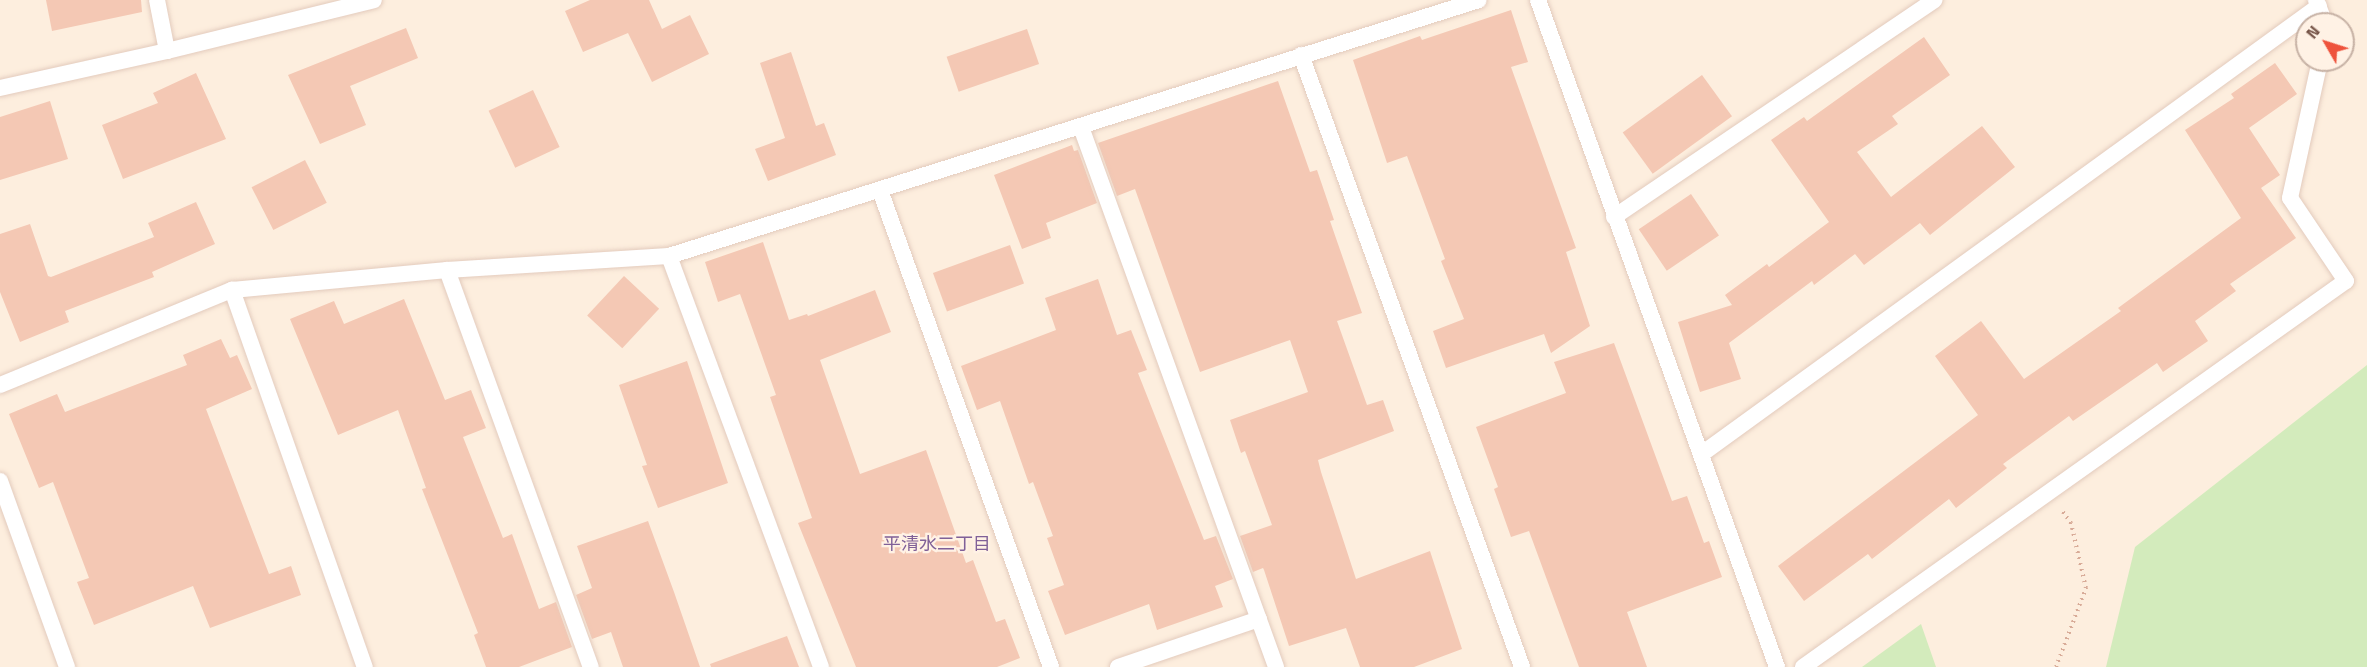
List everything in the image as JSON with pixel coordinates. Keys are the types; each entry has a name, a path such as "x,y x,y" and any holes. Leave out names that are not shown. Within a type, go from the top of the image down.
{"lane":[{"path":"157,0 167,51"},
{"path":"0,88 167,51 374,0"},
{"path":"0,384 231,290 447,270 669,256 1479,0"},
{"path":"1538,0 1777,667"},
{"path":"1614,217 1935,0"},
{"path":"1702,453 2318,3"},
{"path":"1301,55 1522,667"},
{"path":"1803,667 2346,281 2290,198 2317,72"},
{"path":"1081,127 1276,667"},
{"path":"880,190 1051,667"},
{"path":"669,256 821,667"},
{"path":"447,270 591,667"},
{"path":"231,290 365,667"},
{"path":"0,481 67,667"},
{"path":"1118,667 1258,619"}],"path":[{"path":"2050,492 2071,524 2086,588 2056,667"}],"green space":[{"path":"2367,365 2367,667 2106,667 2135,547"},
{"path":"1921,624 1936,667 1862,667"}],"building":[{"path":"46,0 141,0 142,12 52,31"},
{"path":"590,0 649,0 662,29 690,15 709,54 652,82 628,33 583,52 565,11"},
{"path":"1511,10 1528,62 1511,67 1576,248 1566,252 1590,326 1551,353 1544,334 1446,368 1433,331 1464,319 1441,261 1445,259 1407,156 1387,163 1353,60 1420,36 1422,40"},
{"path":"406,28 418,58 350,86 366,125 320,144 288,75"},
{"path":"1027,29 1039,64 959,92 947,57"},
{"path":"1924,37 1950,75 1892,116 1898,124 1857,152 1891,197 1982,126 2015,167 1930,235 1920,223 1864,265 1855,254 1814,285 1812,281 1729,343 1741,379 1700,392 1678,322 1732,305 1725,295 1767,264 1769,267 1829,222 1771,140 1804,117 1807,121"},
{"path":"791,52 816,126 824,123 836,155 768,181 755,149 785,138 760,63"},
{"path":"2275,63 2297,94 2249,128 2280,175 2261,188 2296,238 2230,284 2236,291 2195,321 2208,341 2163,372 2157,363 2073,421 2069,416 2003,464 2007,468 1956,508 1949,499 1872,559 1868,554 1804,601 1778,566 1978,415 1935,356 1981,321 2024,379 2121,311 2118,308 2241,218 2185,130 2234,98 2231,94"},
{"path":"196,73 226,139 123,179 102,125 158,103 153,93"},
{"path":"1702,75 1732,116 1653,174 1623,133"},
{"path":"1278,81 1310,172 1317,170 1334,220 1330,221 1362,313 1337,321 1367,405 1383,400 1394,431 1318,460 1321,472 1356,579 1430,551 1462,649 1414,667 1360,667 1346,628 1289,646 1264,570 1263,568 1253,572 1240,536 1272,525 1245,451 1241,453 1230,420 1308,392 1290,340 1200,372 1135,189 1117,196 1098,143"},
{"path":"533,90 560,147 515,168 489,111"},
{"path":"50,101 68,159 0,180 0,117"},
{"path":"1072,145 1074,151 1078,150 1097,203 1046,223 1051,238 1022,249 994,175"},
{"path":"305,160 327,203 273,230 252,187"},
{"path":"1691,194 1719,235 1667,271 1639,229"},
{"path":"196,202 215,244 152,272 154,277 65,311 69,322 20,342 0,292 0,234 30,224 48,276 51,277 154,237 148,223"},
{"path":"763,242 789,320 807,314 808,316 875,290 891,332 820,360 860,474 926,450 966,563 973,560 996,622 1005,619 1020,658 997,667 856,667 798,523 812,518 770,397 776,395 740,294 718,302 705,262"},
{"path":"1010,245 1024,284 947,312 933,273"},
{"path":"624,276 659,309 622,348 587,315"},
{"path":"1098,279 1117,335 1131,330 1147,370 1138,373 1204,540 1216,536 1233,579 1215,586 1223,607 1157,630 1149,604 1065,635 1048,591 1064,585 1047,538 1053,536 1033,482 1029,484 1000,401 977,410 961,366 1056,330 1045,298"},
{"path":"404,299 445,400 471,390 486,428 463,437 503,538 512,534 539,609 556,602 572,647 519,667 486,667 474,635 478,633 422,489 426,488 398,410 338,435 290,319 334,301 344,324"},
{"path":"221,339 230,358 237,355 252,389 206,409 269,574 291,566 301,595 210,628 193,586 94,625 77,582 89,578 53,482 39,488 9,414 57,394 65,412 187,365 183,355"},
{"path":"1614,343 1672,501 1687,496 1704,543 1709,541 1722,577 1627,612 1647,667 1579,667 1529,531 1511,537 1494,489 1498,487 1476,427 1566,393 1554,362"},
{"path":"687,361 728,483 658,508 642,466 647,465 619,385"},
{"path":"648,521 700,667 623,667 611,632 592,639 576,595 592,588 577,546"},
{"path":"787,636 799,667 711,667 710,664"}],"district":[{"name":"平清水二丁目","path":"937,544"}]}
